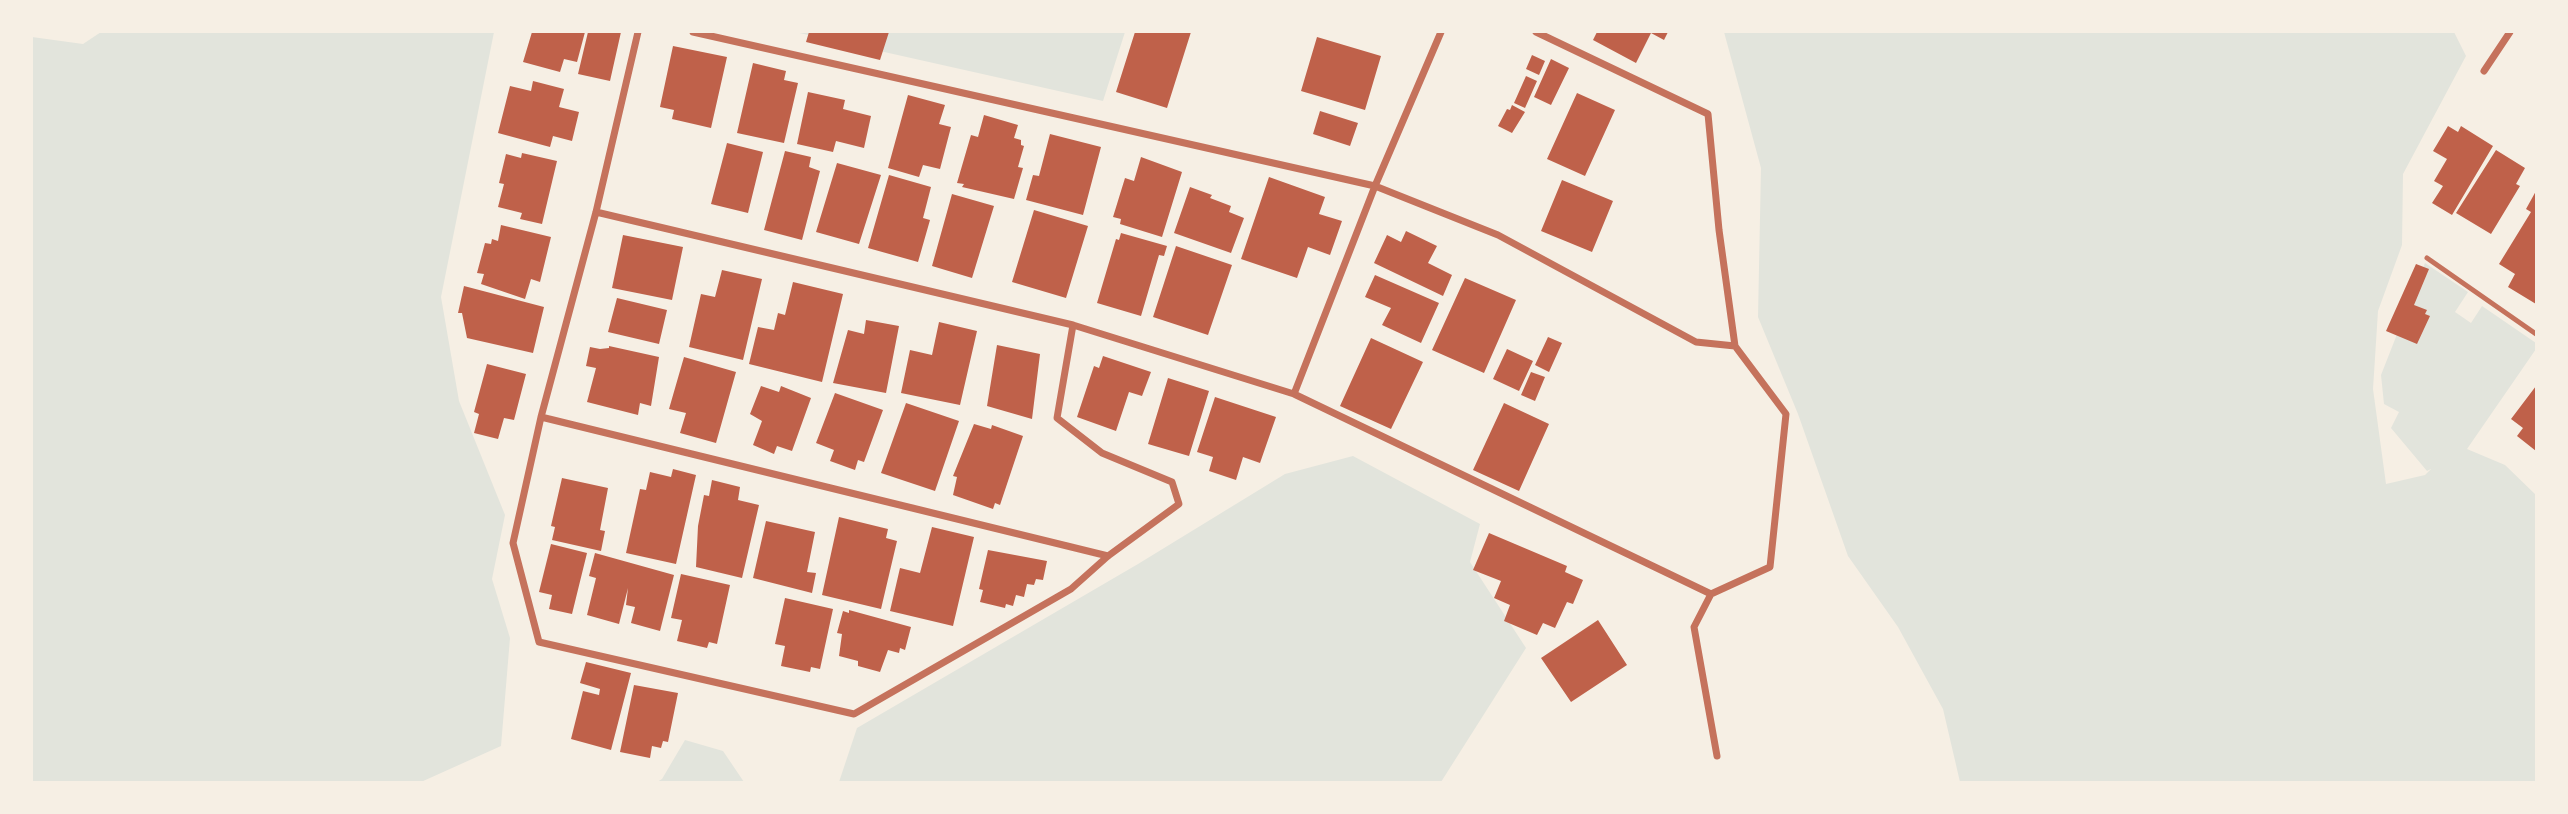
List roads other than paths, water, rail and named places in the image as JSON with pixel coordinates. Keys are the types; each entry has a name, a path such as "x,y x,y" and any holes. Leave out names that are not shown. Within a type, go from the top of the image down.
{"street":[{"path":"638,32 596,212 541,417 513,543 539,642 854,714 1071,589 1108,556 1179,504 1172,482 1102,453 1057,418 1073,324"},
{"path":"693,32 1375,186 1499,235 1696,342 1735,346"},
{"path":"1294,394 1375,186 1441,32"},
{"path":"1536,32 1708,114 1719,230 1735,346 1786,414 1770,567 1711,594 1694,627 1717,756"},
{"path":"2484,71 2510,32"},
{"path":"596,212 1073,324 1294,394 1711,594"},
{"path":"541,417 1108,556"}],"lane":[{"path":"2427,258 2536,334"}]}
